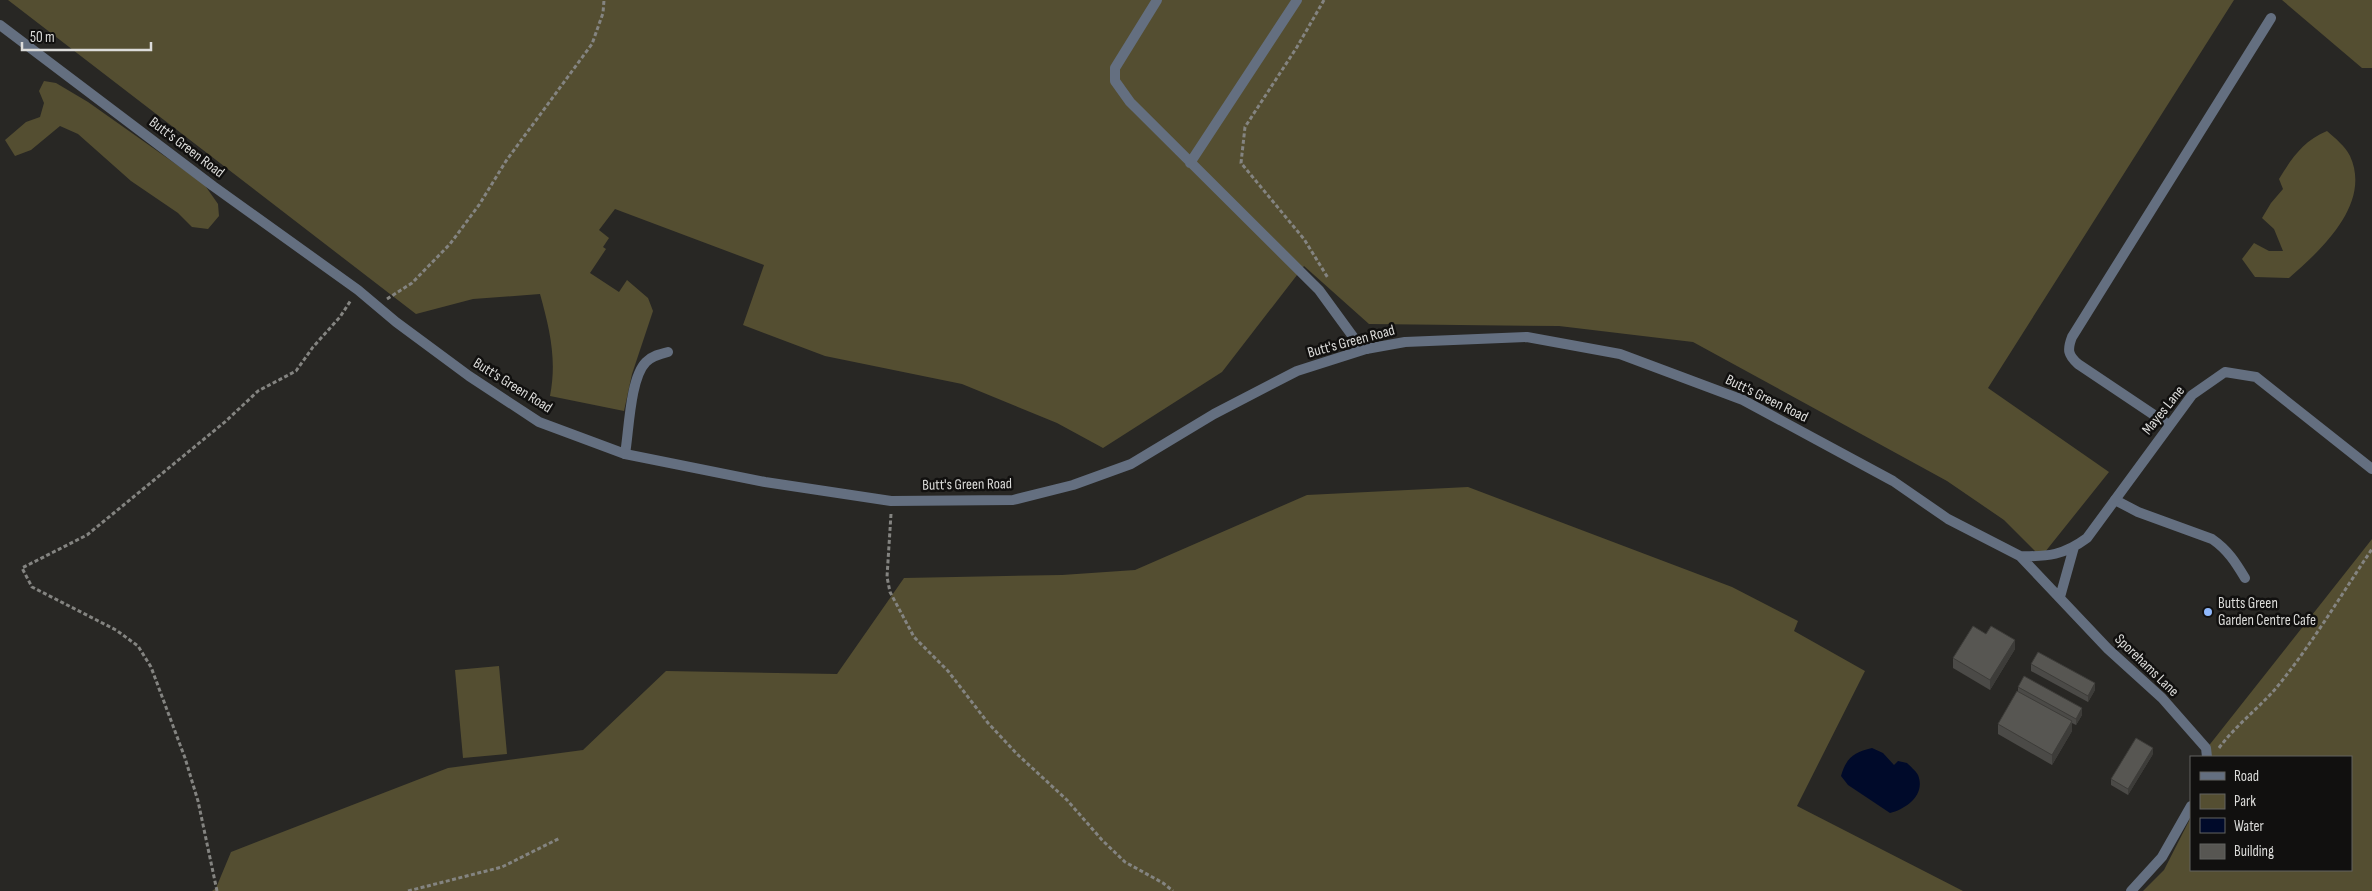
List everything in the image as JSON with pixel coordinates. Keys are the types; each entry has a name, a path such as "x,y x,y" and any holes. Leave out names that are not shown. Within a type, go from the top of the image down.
{"street":[{"path":"1157,0 1115,68 1115,81 1130,102 1319,290 1354,338 1366,349"},
{"path":"1190,163 1297,0"},
{"path":"2169,425 2078,364 2069,356 2068,348 2078,328 2271,18"},
{"name":"Butt's Green Road","path":"0,25 213,186 358,290 376,307 469,376 539,422 625,454 765,482 891,501 1013,500 1073,485 1131,464 1214,414 1297,371 1366,349 1405,342 1528,337 1620,354 1743,400 1893,481 1948,519 2020,556"},
{"path":"625,454 635,390 642,368 655,356 668,352"},
{"name":"Mayes Lane","path":"2020,556 2051,556 2074,547 2087,538 2192,395 2225,372 2256,377 2372,470"},
{"path":"2115,500 2150,517 2212,539 2223,546 2245,578"},
{"path":"2060,596 2074,547"},
{"name":"Sporehams Lane","path":"2020,556 2032,571 2060,596 2108,649 2162,698 2206,748 2207,756"},
{"path":"2131,891 2162,857 2190,808"}],"path":[{"path":"376,307 412,283 450,244 479,204 532,123 592,44 603,13 604,0"},
{"path":"1324,0 1297,47 1245,127 1241,164 1304,238 1332,286"},
{"path":"217,891 198,801 188,767 173,722 151,667 138,646 116,630 32,587 22,568 87,535 226,421 258,392 296,371 313,347 340,317 358,290"},
{"path":"891,501 887,577 890,592 914,637 948,671 988,723 1017,754 1067,800 1102,840 1125,862 1163,883 1173,891"},
{"path":"2217,752 2245,718 2276,687 2342,596 2372,549"},
{"path":"408,891 502,867 560,838"}],"green space":[{"path":"8,0 2234,0 1988,388 2109,472 2041,557 2004,520 1947,481 1693,342 1559,326 1369,324 1304,266 1222,372 1103,448 1057,423 962,384 825,356 743,325 764,265 615,209 599,230 609,238 603,247 606,249 590,273 619,292 627,280 648,298 653,311 632,374 624,411 550,396 553,357 547,320 540,294 473,299 416,314"},
{"path":"2282,0 2372,0 2372,68 2362,68"},
{"path":"44,81 56,83 88,102 204,184 218,204 219,216 208,229 192,227 178,213 131,181 78,134 60,126 31,150 15,156 5,140 26,122 40,117 44,103 39,91"},
{"path":"2327,131 2343,146 2350,156 2355,174 2354,191 2349,208 2340,225 2328,240 2289,278 2255,277 2242,259 2254,243 2269,251 2283,251 2274,229 2262,218 2271,203 2283,189 2279,179 2305,145"},
{"path":"1468,487 1732,587 1798,621 1794,631 1865,671 1797,806 1963,891 212,891 216,888 231,852 448,768 583,750 666,671 837,674 904,578 1062,575 1135,570 1307,495"},
{"path":"2372,539 2372,891 2143,891 2164,870 2190,819 2190,871 2352,871 2352,756 2207,756 2207,748"},
{"path":"499,666 507,754 463,758 455,670"}],"water":[{"path":"1872,748 1883,753 1894,765 1898,761 1907,763 1918,775 1920,782 1917,795 1913,800 1902,808 1890,813 1848,785 1841,776 1848,760 1860,752"}],"building":[{"path":"1973,626 1986,634 1991,626 2015,640 1990,680 1953,658"},
{"path":"2038,652 2095,683 2088,696 2031,664"},
{"path":"2024,676 2082,708 2076,719 2018,687"},
{"path":"2017,691 2072,721 2052,755 1998,724"},
{"path":"2136,738 2153,748 2128,789 2111,779"}],"place":[{"name":"Butts Green Garden Centre Cafe","path":"2208,612"}]}
